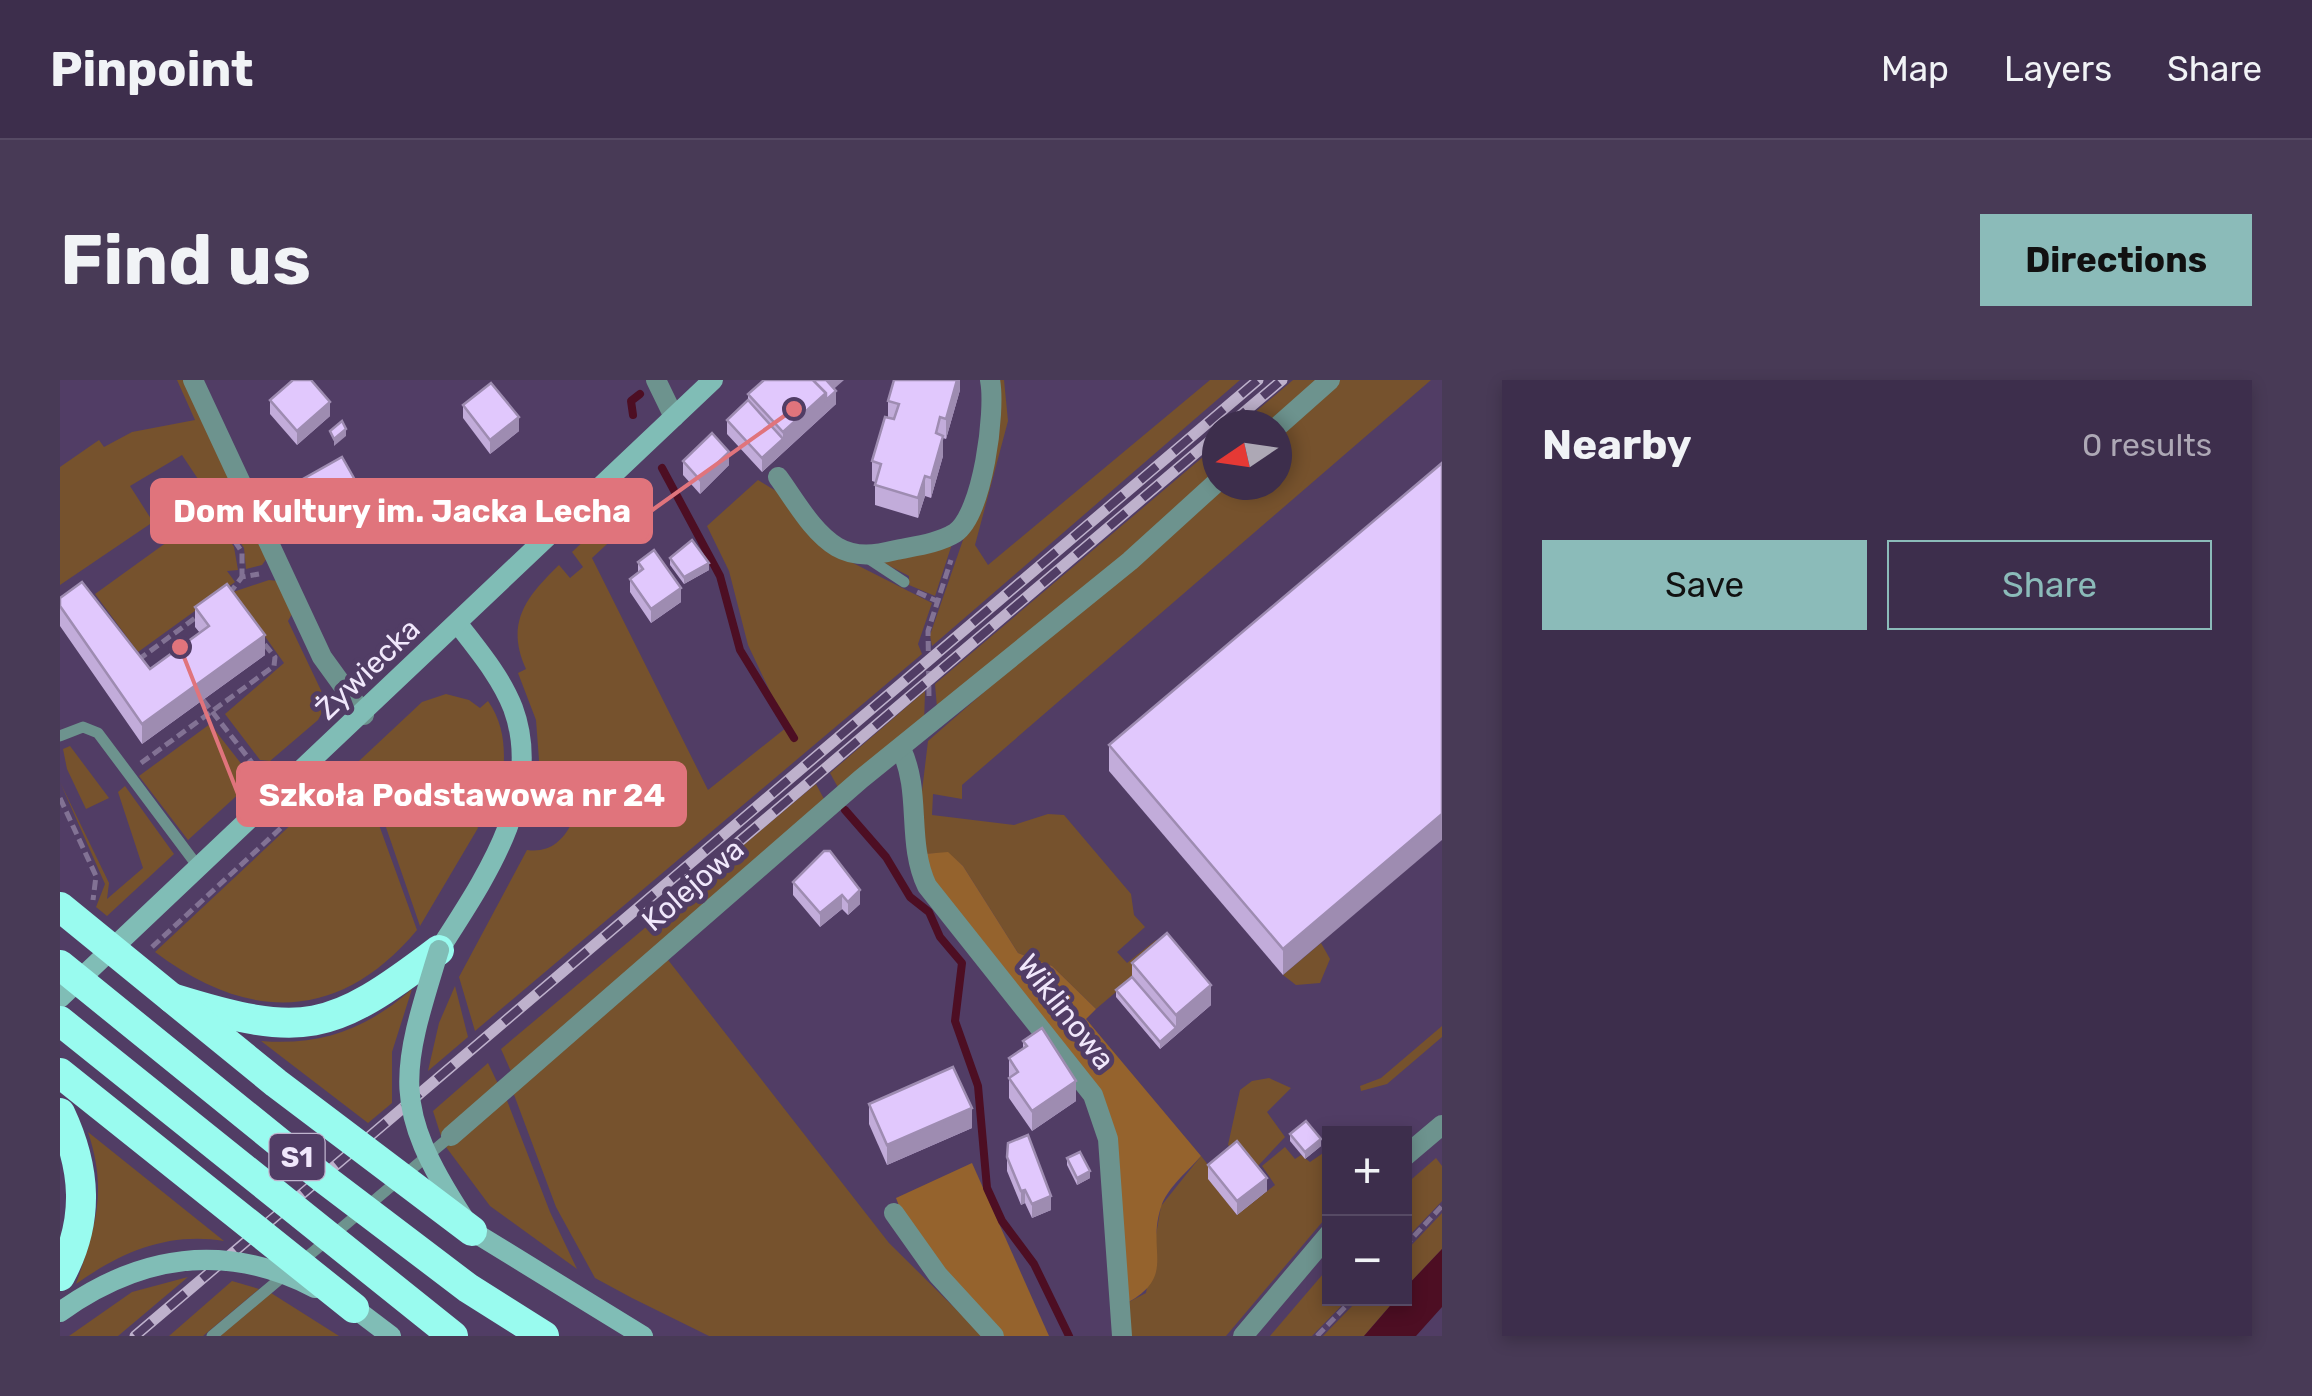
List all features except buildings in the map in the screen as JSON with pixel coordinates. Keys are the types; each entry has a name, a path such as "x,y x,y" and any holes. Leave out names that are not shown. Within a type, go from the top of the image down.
{"highway":[{"path":"74,910 168,997 472,1231"},
{"path":"168,997 255,1022 309,1024 332,1019 372,1000 439,950"},
{"name":"S1","path":"60,965 337,1189 468,1288 544,1336"},
{"name":"S1","path":"60,1021 453,1336"},
{"path":"60,1073 354,1308"},
{"path":"60,1113 82,1171 82,1208 76,1238 60,1276"}],"main road":[{"name":"Żywiecka","path":"60,998 364,715 713,380"},
{"path":"458,624 512,704 522,753 520,789 494,855 439,950 411,1040 409,1109 426,1156 472,1231 643,1336"},
{"path":"60,1312 126,1274 156,1263 204,1257 264,1266 354,1308 391,1336"}],"street":[{"path":"193,380 322,658 364,715"},
{"path":"656,380 674,417"},
{"path":"778,477 828,541 864,555 954,533 969,514 982,470 992,414 990,380"},
{"path":"1292,414 1330,380"},
{"name":"Kolejowa","path":"451,1136 861,779 935,723 1130,561 1202,496"},
{"name":"Wiklinowa","path":"902,749 911,780 916,857 927,886 1081,1074 1102,1117 1111,1168 1122,1336"},
{"path":"1412,1150 1442,1125"},
{"path":"894,1213 938,1275 994,1336"},
{"path":"1243,1336 1322,1243"}],"lane":[{"path":"864,555 904,582"},
{"path":"60,736 91,728 200,869"},
{"name":"Kolejowa","path":"212,1336 451,1136"}],"path":[{"path":"201,492 242,552 242,577"},
{"path":"935,723 930,710 928,631 955,548 954,533"},
{"path":"214,604 242,577 280,566"},
{"path":"228,594 240,610"},
{"path":"129,666 200,614"},
{"path":"126,773 276,662 252,626"},
{"path":"203,700 264,778"},
{"path":"146,953 348,766"},
{"path":"60,798 98,882 74,910"},
{"path":"1412,1238 1442,1206"},
{"path":"1317,1336 1346,1306"}],"shaded area":[{"path":"177,380 185,380 267,558 262,565 246,569 244,548 182,455 130,486 153,522 60,585 60,467 99,440 104,447 132,432 195,420"},
{"path":"997,380 1004,380 1008,421 975,545 988,565 1210,380 1240,380 932,646 930,635 989,465"},
{"path":"1293,380 1323,380 1289,410 1258,410"},
{"path":"1337,380 1431,380 962,785 962,799 933,794 932,815 1014,825 1048,814 1064,815 1131,894 1134,915 1145,927 1117,952 1127,963 1156,940 1164,951 1096,1009 1052,966 1018,953 963,866 948,853 924,854 920,808 928,741 1204,500 1292,500 1292,420"},
{"path":"1202,458 1202,487 1125,557 937,708 935,684"},
{"path":"758,480 781,494 851,562 932,603 918,644 922,654 475,1031 459,977 527,850 553,845 570,827 584,776 540,773 536,720 518,673 526,669 518,638 522,612 537,588 559,565 570,578 583,567 572,552 635,493 647,507 592,558 708,790 787,727 748,645 729,571 707,526"},
{"path":"198,493 234,547 238,570 227,571 235,582 138,652 95,594 192,524 180,505"},
{"path":"952,544 935,596 909,585 909,576 880,561"},
{"path":"269,580 278,581 292,614 288,621 327,703 318,720 270,761 260,760 225,714 284,663 233,592"},
{"path":"925,691 924,723 840,791 830,773"},
{"path":"446,694 469,700 480,708 488,701 503,740 502,781 472,775 467,805 478,828 420,926 368,775 362,778 417,930 387,960 357,982 325,996 292,1002 259,1000 225,991 190,975 155,952 422,702"},
{"path":"210,724 254,780 188,840 139,776"},
{"path":"70,746 109,798 86,809 67,769 63,749"},
{"path":"60,782 109,883 107,899 143,868 118,792 125,786 174,854 107,916 96,907 105,884"},
{"path":"816,784 825,801 513,1076 501,1049"},
{"path":"948,852 963,866 1018,953 1052,966 1096,1009 1086,1019 1201,1156 1173,1186 1161,1207 1156,1273 1151,1283 1125,1304 1114,1143 935,881 924,854"},
{"path":"1321,943 1330,959 1320,983 1296,985 1283,975"},
{"path":"665,956 889,1243 983,1336 709,1336 595,1278 556,1207 513,1092"},
{"path":"455,986 468,1037 428,1071 439,1023"},
{"path":"412,989 392,1052 392,1103 368,1123 261,1041 304,1041 342,1032 378,1015"},
{"path":"1442,1026 1442,1037 1387,1084 1361,1091 1360,1086 1381,1078"},
{"path":"488,1063 499,1086 441,1136 433,1111"},
{"path":"1269,1078 1291,1088 1267,1112 1285,1137 1257,1167 1228,1145 1240,1090 1252,1081"},
{"path":"506,1098 550,1212 577,1269 490,1206 446,1147"},
{"path":"88,1132 224,1241 184,1239 146,1247 76,1284 97,1210 97,1173"},
{"path":"1285,1147 1295,1159 1301,1155 1310,1162 1322,1154 1322,1222 1226,1336 1130,1336 1125,1304 1146,1293 1161,1206 1201,1156 1214,1172 1208,1178 1237,1215 1275,1185 1262,1166"},
{"path":"1436,1158 1442,1166 1442,1201 1412,1233 1412,1216 1412,1179"},
{"path":"972,1163 1049,1336 1003,1336 906,1224 896,1198"},
{"path":"1442,1213 1442,1249 1412,1281 1412,1245"},
{"path":"1442,1249 1442,1307 1416,1336 1364,1336 1390,1306 1412,1306 1412,1281"},
{"path":"1322,1275 1322,1306 1341,1306 1312,1336 1270,1336"},
{"path":"188,1277 118,1336 69,1336 132,1292"},
{"path":"232,1281 259,1289 203,1336 169,1336"},
{"path":"271,1293 339,1336 220,1336"},
{"path":"1352,1306 1390,1306 1364,1336 1323,1336"}],"waterway":[{"path":"633,415 631,401 640,394"},
{"path":"662,468 720,576 740,650 794,738"},
{"path":"845,810 886,857 910,897 929,912 940,937 962,963 955,1021 978,1086 987,1188 1002,1221 1034,1264 1069,1336"}],"railway":[{"path":"135,1336 1258,380"},
{"path":"1247,410 1282,380"},
{"path":"707,869 1202,448"}],"place":[{"name":"Dom Kultury im. Jacka Lecha","path":"794,409"},
{"name":"Szkoła Podstawowa nr 24","path":"180,647"}]}
